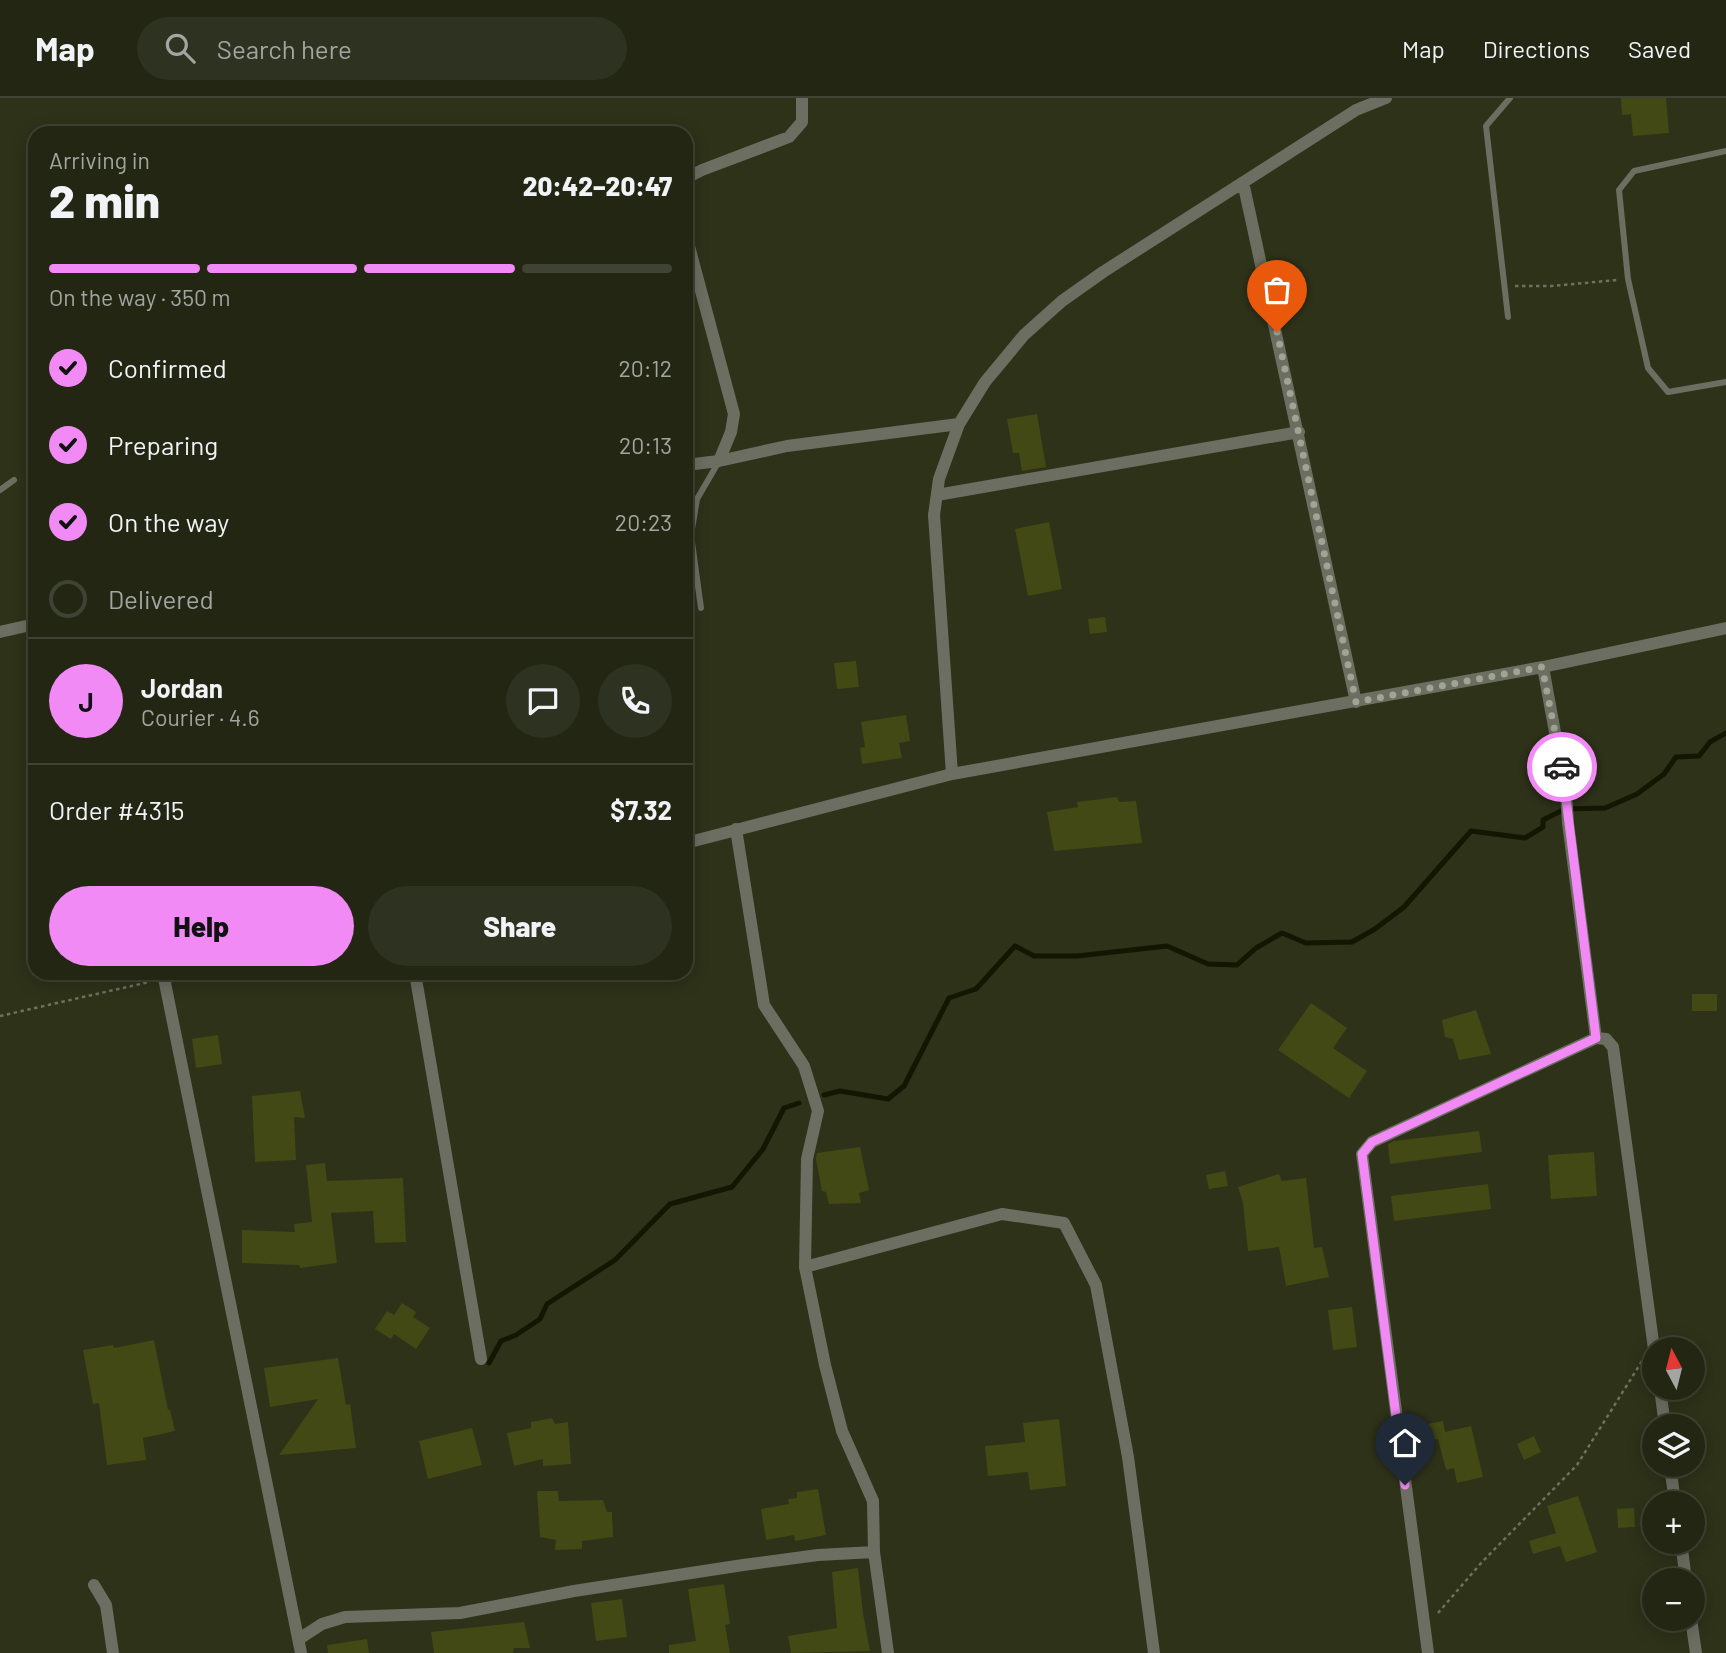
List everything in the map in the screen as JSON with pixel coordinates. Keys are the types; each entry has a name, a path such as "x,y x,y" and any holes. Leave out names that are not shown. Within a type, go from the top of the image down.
{"street":[{"path":"693,174 789,137 802,122 802,98"},
{"path":"952,774 934,515 939,479 959,424 985,382 1024,335 1062,301 1356,110 1386,98"},
{"path":"1243,182 1356,702"},
{"path":"693,261 734,414 731,432 719,461"},
{"path":"693,464 787,446 959,424"},
{"path":"936,495 1299,432"},
{"path":"0,632 28,626"},
{"path":"693,841 952,774 1542,667 1726,628"},
{"path":"1542,667 1566,792 1596,1038"},
{"path":"736,829 764,1005 804,1066 818,1111 807,1159 805,1267 842,1431 873,1501 874,1552 888,1653"},
{"path":"164,980 301,1653"},
{"path":"416,980 481,1359"},
{"path":"1428,1653 1362,1154 1372,1142 1596,1038 1606,1039 1613,1047 1653,1337"},
{"path":"805,1267 1002,1214 1064,1223 1096,1285 1128,1457 1154,1653"},
{"path":"299,1639 323,1624 345,1617 460,1613 573,1591 743,1565 818,1555 874,1552"},
{"path":"94,1585 106,1605 113,1653"},
{"path":"1693,1631 1696,1653"}],"lane":[{"path":"1508,317 1486,126 1510,98"},
{"path":"1726,151 1634,171 1619,190 1628,279 1648,368 1668,392 1726,382"},
{"path":"693,523 697,499 719,461"},
{"path":"0,490 14,480"},
{"path":"693,550 701,608"}],"path":[{"path":"1505,285 1552,286 1628,279"},
{"path":"0,1016 155,980"},
{"path":"1424,1629 1482,1562 1577,1465 1642,1365"}],"building":[{"path":"1621,98 1666,98 1669,133 1633,136 1631,114 1622,115"},
{"path":"1037,414 1046,467 1022,471 1019,453 1013,453 1007,419"},
{"path":"1049,522 1062,589 1028,596 1015,529"},
{"path":"1105,617 1107,632 1090,634 1088,619"},
{"path":"856,661 859,687 837,689 834,663"},
{"path":"906,715 910,741 899,743 902,758 862,764 860,748 865,747 861,722"},
{"path":"1117,797 1119,802 1136,801 1142,843 1054,851 1047,812 1078,807 1077,802"},
{"path":"1692,994 1717,994 1717,1011 1692,1011"},
{"path":"1311,1003 1347,1028 1333,1048 1367,1071 1349,1098 1278,1050"},
{"path":"1476,1010 1491,1054 1459,1060 1453,1039 1445,1037 1442,1020"},
{"path":"218,1035 222,1064 196,1068 192,1039"},
{"path":"300,1091 305,1118 294,1117 296,1160 255,1162 252,1096"},
{"path":"1479,1131 1482,1152 1390,1164 1388,1144 1394,1141"},
{"path":"860,1147 869,1190 859,1193 861,1203 829,1204 826,1192 822,1191 817,1153"},
{"path":"1594,1152 1597,1196 1551,1199 1548,1155"},
{"path":"325,1163 327,1181 403,1178 406,1242 375,1243 373,1211 331,1213 337,1263 300,1268 299,1265 242,1263 242,1230 295,1232 294,1224 312,1222 306,1165"},
{"path":"1225,1171 1228,1186 1209,1189 1206,1175"},
{"path":"1279,1174 1282,1181 1306,1178 1314,1248 1322,1247 1329,1277 1286,1286 1279,1247 1248,1251 1243,1203 1238,1187"},
{"path":"1488,1184 1491,1209 1394,1221 1391,1196"},
{"path":"402,1303 416,1312 413,1317 430,1328 416,1349 394,1334 391,1339 375,1329 387,1311 394,1315"},
{"path":"1352,1307 1357,1347 1333,1350 1328,1310"},
{"path":"154,1340 175,1431 143,1438 146,1460 107,1465 99,1403 93,1404 83,1350 113,1345 114,1348"},
{"path":"338,1358 346,1405 350,1404 356,1448 279,1455 318,1399 270,1407 264,1368"},
{"path":"552,1418 555,1424 568,1422 571,1464 543,1466 543,1459 514,1466 507,1433 531,1428 531,1422"},
{"path":"1059,1419 1066,1486 1030,1490 1028,1472 988,1476 985,1446 1025,1442 1023,1423"},
{"path":"1443,1421 1445,1432 1471,1426 1483,1477 1457,1483 1454,1468 1446,1470 1438,1439 1426,1441 1423,1425"},
{"path":"472,1428 482,1465 428,1479 419,1441"},
{"path":"1534,1436 1541,1452 1524,1460 1517,1444"},
{"path":"818,1489 826,1535 795,1541 794,1535 766,1540 761,1509 789,1504 788,1499 797,1498 797,1492"},
{"path":"537,1491 558,1491 559,1501 603,1500 607,1512 612,1512 613,1537 582,1541 582,1549 555,1550 556,1540 540,1537"},
{"path":"1578,1496 1597,1552 1566,1562 1560,1546 1533,1554 1529,1541 1556,1533 1547,1506"},
{"path":"1634,1508 1635,1527 1618,1528 1617,1509"},
{"path":"858,1568 870,1651 791,1653 788,1636 837,1628 832,1572"},
{"path":"724,1584 730,1624 725,1625 730,1653 669,1653 669,1645 696,1641 688,1589"},
{"path":"622,1599 627,1637 596,1641 591,1603"},
{"path":"524,1622 530,1648 514,1648 513,1653 434,1653 431,1632"},
{"path":"367,1639 369,1653 328,1653 327,1645"}],"waterway":[{"path":"824,1095 840,1091 888,1099 904,1086 949,998 976,989 1015,946 1034,956 1077,956 1167,946 1208,964 1237,965 1256,948 1282,933 1306,943 1352,942 1404,907 1471,831 1525,838 1543,827 1543,820 1565,809 1605,808 1637,794 1664,774 1676,757 1699,756 1710,742 1726,733"},
{"path":"489,1363 501,1341 516,1335 540,1319 547,1304 615,1260 670,1204 732,1187 763,1149 784,1108 799,1103"}],"way so far":[{"path":"1277,332 1356,702 1542,667 1562,767"}],"route":[{"path":"1405,1485 1362,1154 1372,1142 1596,1038 1562,767"}]}
